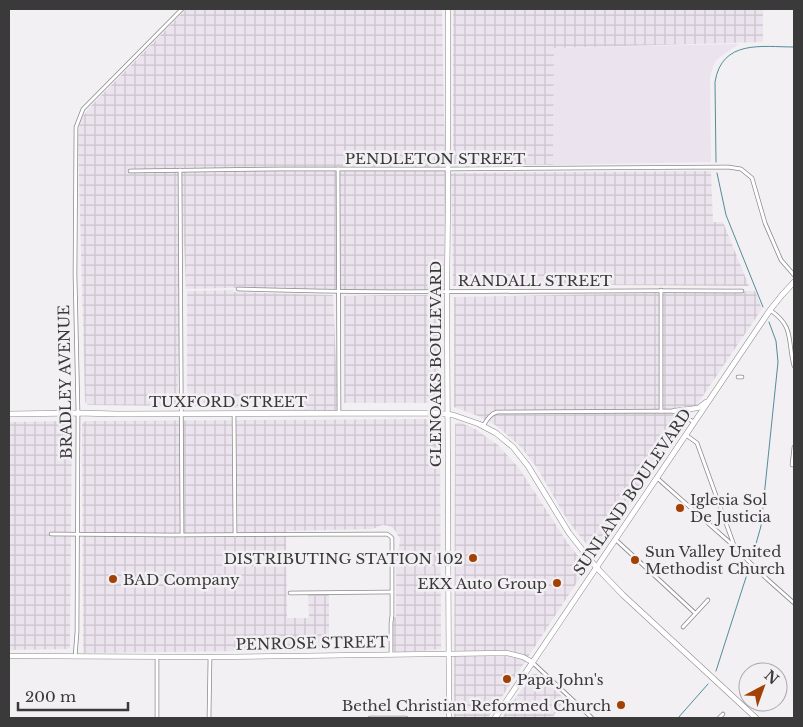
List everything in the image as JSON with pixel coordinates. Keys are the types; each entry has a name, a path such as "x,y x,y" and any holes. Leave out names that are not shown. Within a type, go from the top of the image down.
{"main road":[{"name":"GLENOAKS BOULEVARD","path":"448,9 446,291 449,718"},
{"name":"SUNLAND BOULEVARD","path":"495,718 770,310 794,282"},
{"path":"674,411 698,408 714,394"},
{"name":"TUXFORD STREET","path":"9,414 436,413 471,420 501,437 519,454 569,533 596,567 622,595 756,718"},
{"name":"PENROSE STREET","path":"9,656 507,653 523,657 532,662"}],"street":[{"name":"BRADLEY AVENUE","path":"75,657 77,632 78,413 76,128 83,109 182,9"},
{"name":"PENDLETON STREET","path":"130,171 724,167 740,169 752,178 765,223 777,251 781,260 794,275"},
{"path":"338,169 340,413"},
{"path":"180,170 182,535"},
{"name":"RANDALL STREET","path":"238,289 338,292 742,290"},
{"path":"661,290 661,411"},
{"path":"770,310 786,324 794,366"},
{"path":"789,332 794,331"},
{"path":"483,426 489,417 497,412 674,411 694,422"},
{"path":"234,413 234,535"},
{"path":"686,435 697,443 735,548"},
{"path":"792,465 794,447"},
{"path":"657,478 794,603"},
{"path":"51,534 386,534 392,538 390,655"},
{"path":"615,539 695,613"},
{"path":"290,593 392,592"},
{"path":"683,627 708,600"},
{"path":"157,656 157,718"},
{"path":"209,718 210,656"},
{"name":"PENROSE STREET","path":"532,662 592,718"},
{"path":"720,718 723,714"},
{"path":"370,718 406,718"}],"shaded area":[{"path":"186,9 442,9 445,168 180,169 181,293 177,406 88,405 85,402 78,140 80,120 90,107"},
{"path":"453,9 763,9 763,42 554,48 553,165 453,164"},
{"path":"739,44 717,59 710,78 711,162 553,165 554,48"},
{"path":"337,170 337,290 186,289 181,171"},
{"path":"339,170 445,170 444,290 341,290"},
{"path":"711,171 713,222 723,222 749,286 453,286 451,173"},
{"path":"233,290 233,292 333,295 338,411 187,406 187,291"},
{"path":"755,291 762,309 596,553 592,551 568,521 537,468 521,447 497,426 454,407 454,297"},
{"path":"439,295 439,403 344,403 344,296"},
{"path":"437,419 440,422 441,649 397,653 393,651 393,617 396,617 396,552 399,548 400,539 394,529 390,526 382,525 373,529 286,531 287,618 309,618 308,595 329,595 329,650 83,653 82,423 86,421"},
{"path":"70,421 72,423 70,647 68,649 9,650 9,422"},
{"path":"459,422 475,429 498,445 519,468 567,542 587,567 488,718 454,718 455,424"},
{"path":"532,674 537,674 565,699 552,718 502,718"}],"waterway":[{"path":"716,162 715,82 719,68 726,58 745,48 769,46 794,47"},
{"path":"717,173 726,215 763,307"},
{"path":"752,558 761,526 778,362 776,341 769,322"},
{"path":"716,671 749,568"},
{"path":"678,718 708,684"}],"place":[{"name":"Iglesia Sol De Justicia","path":"680,508"},
{"name":"DISTRIBUTING STATION 102","path":"473,558"},
{"name":"Sun Valley United Methodist Church","path":"635,560"},
{"name":"BAD Company","path":"113,579"},
{"name":"EKX Auto Group","path":"557,583"},
{"name":"Papa John's","path":"507,679"},
{"name":"Bethel Christian Reformed Church","path":"621,705"}]}
